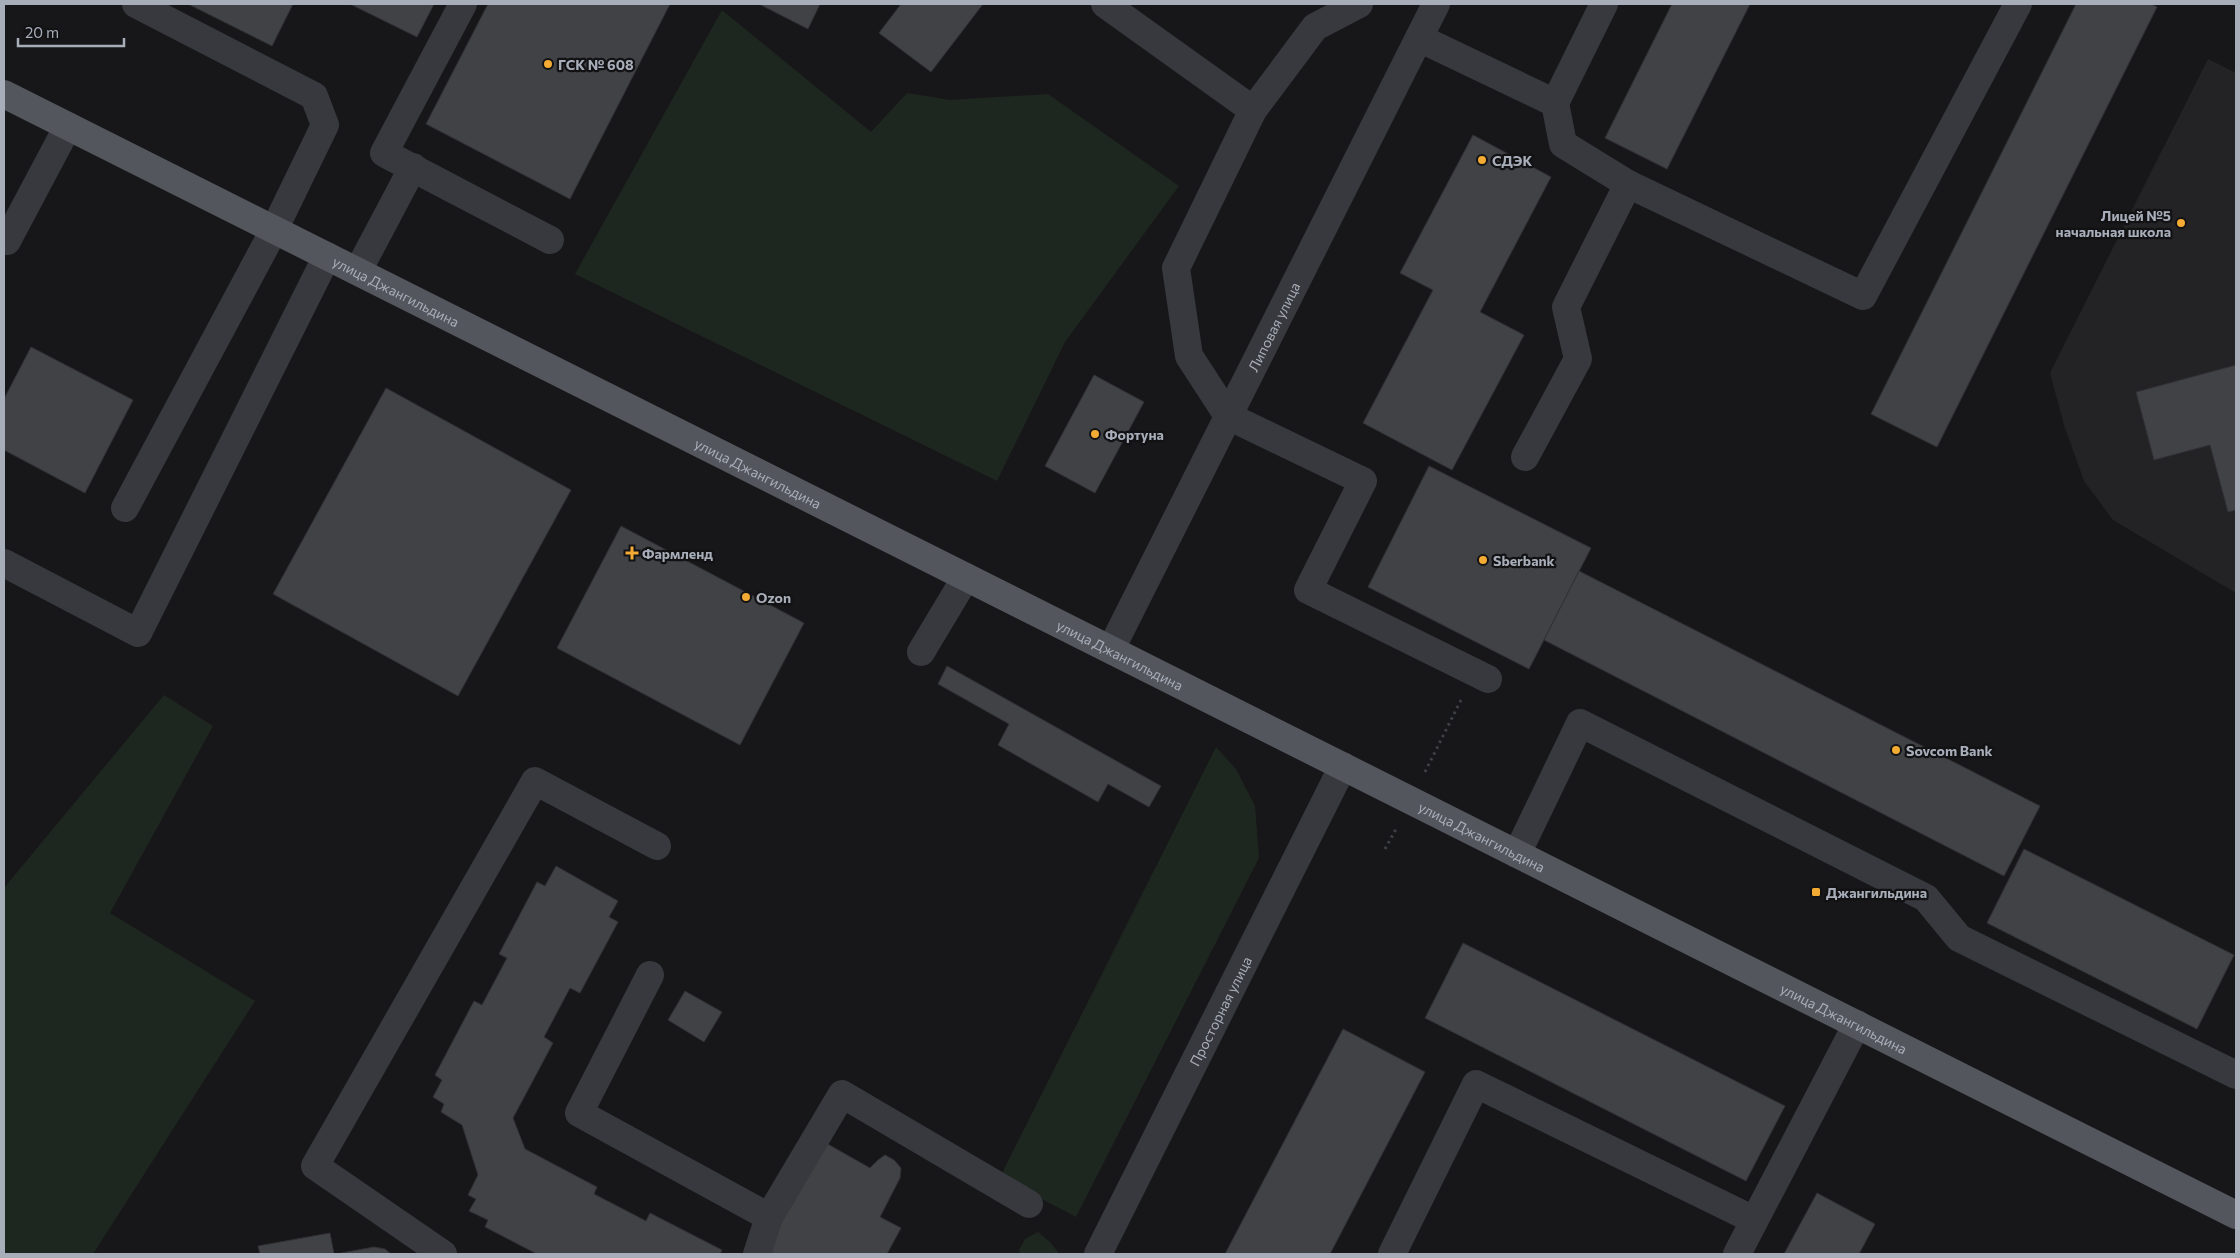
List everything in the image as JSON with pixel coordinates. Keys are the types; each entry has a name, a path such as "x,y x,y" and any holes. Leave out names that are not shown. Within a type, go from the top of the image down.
{"main road":[{"name":"улица Джангильдина","path":"4,94 2236,1215"}],"street":[{"path":"124,508 274,230 325,125 314,96 136,4"},
{"path":"463,4 384,152 550,240"},
{"path":"1105,4 1253,110"},
{"path":"1359,4 1315,27 1253,110 1176,268 1190,356 1228,416 1363,481 1308,590 1482,676"},
{"name":"Липовая улица","path":"1110,650 1436,4"},
{"path":"1604,4 1555,103 1563,144 1628,184 1863,296 2018,4"},
{"path":"1419,38 1555,103"},
{"path":"5,242 68,126"},
{"path":"358,271 412,167"},
{"path":"1525,457 1578,358 1566,307 1628,184"},
{"path":"4,563 138,633 327,256"},
{"path":"921,652 966,577"},
{"path":"1517,854 1580,723 1926,898 1959,938 2236,1076"},
{"name":"Просторная улица","path":"1098,1254 1343,766"},
{"path":"443,1254 316,1166 535,781 657,846"},
{"path":"650,975 580,1113 769,1217"},
{"path":"1737,1254 1857,1024"},
{"path":"1392,1254 1476,1084 1754,1220"},
{"path":"757,1254 769,1217 842,1094 1030,1204"}],"path":[{"path":"1385,849 1482,676"}],"shaded area":[{"path":"722,10 871,132 907,93 950,100 1048,94 1179,186 1065,342 997,481 575,274"},
{"name":"Лицей №5 начальная школа","path":"2208,59 2236,73 2236,593 2113,520 2084,481 2064,425 2050,373"},
{"path":"164,695 213,726 110,913 255,1001 93,1254 4,1254 4,888"},
{"path":"1216,747 1236,769 1255,806 1259,858 1076,1217 1000,1177"},
{"path":"1038,1232 1050,1242 1058,1252 1057,1254 1020,1254 1019,1250 1025,1239"}],"building":[{"path":"188,4 293,4 272,46"},
{"path":"350,4 434,4 417,37"},
{"name":"ГСК № 608","path":"488,4 670,4 570,199 426,124"},
{"path":"759,4 820,4 808,29"},
{"path":"901,4 983,4 931,72 879,33"},
{"path":"1672,4 1750,4 1667,169 1605,138"},
{"path":"2076,4 2151,4 2157,7 1937,447 1871,414"},
{"path":"1473,135 1551,177 1480,312 1524,335 1452,470 1363,423 1433,290 1400,273"},
{"path":"31,347 133,400 85,493 4,450 4,399"},
{"path":"2236,365 2236,510 2228,512 2210,445 2154,460 2136,392"},
{"name":"Фортуна","path":"1094,375 1144,402 1095,493 1045,466"},
{"path":"386,388 571,490 458,696 273,594"},
{"name":"Sberbank","path":"1429,466 1591,548 1529,669 1368,587"},
{"path":"621,526 804,623 740,745 557,648"},
{"path":"1579,571 2040,806 2004,876 1544,640"},
{"path":"947,666 1161,786 1149,807 1108,784 1098,802 998,745 1009,724 938,684"},
{"path":"2024,849 2234,955 2197,1029 1987,923"},
{"path":"556,866 618,901 609,917 618,922 580,993 570,988 544,1037 553,1043 513,1118 525,1149 597,1187 594,1194 646,1221 650,1213 722,1250 720,1254 537,1254 485,1227 488,1220 469,1211 476,1199 468,1195 478,1175 462,1125 441,1112 444,1104 433,1097 442,1080 435,1075 474,1001 482,1005 507,958 499,954 537,882 545,886"},
{"path":"1463,943 1785,1106 1746,1181 1425,1018"},
{"path":"685,991 722,1012 704,1042 668,1020"},
{"path":"1343,1029 1425,1072 1330,1254 1225,1254"},
{"path":"824,1142 870,1168 885,1155 894,1160 901,1168 900,1178 880,1217 901,1228 887,1254 764,1254"},
{"path":"1817,1193 1875,1224 1859,1254 1784,1254"},
{"path":"330,1233 334,1254 260,1254 258,1246"},
{"path":"374,1247 385,1249 391,1254 336,1254"}],"place":[{"name":"ГСК № 608","path":"548,64"},
{"name":"СДЭК","path":"1482,160"},
{"name":"Лицей №5 начальная школа","path":"2181,223"},
{"name":"Фортуна","path":"1095,434"},
{"name":"Фармленд","path":"632,553"},
{"name":"Sberbank","path":"1483,560"},
{"name":"Ozon","path":"746,597"},
{"name":"Sovcom Bank","path":"1896,750"},
{"name":"Джангильдина","path":"1816,892"}]}
